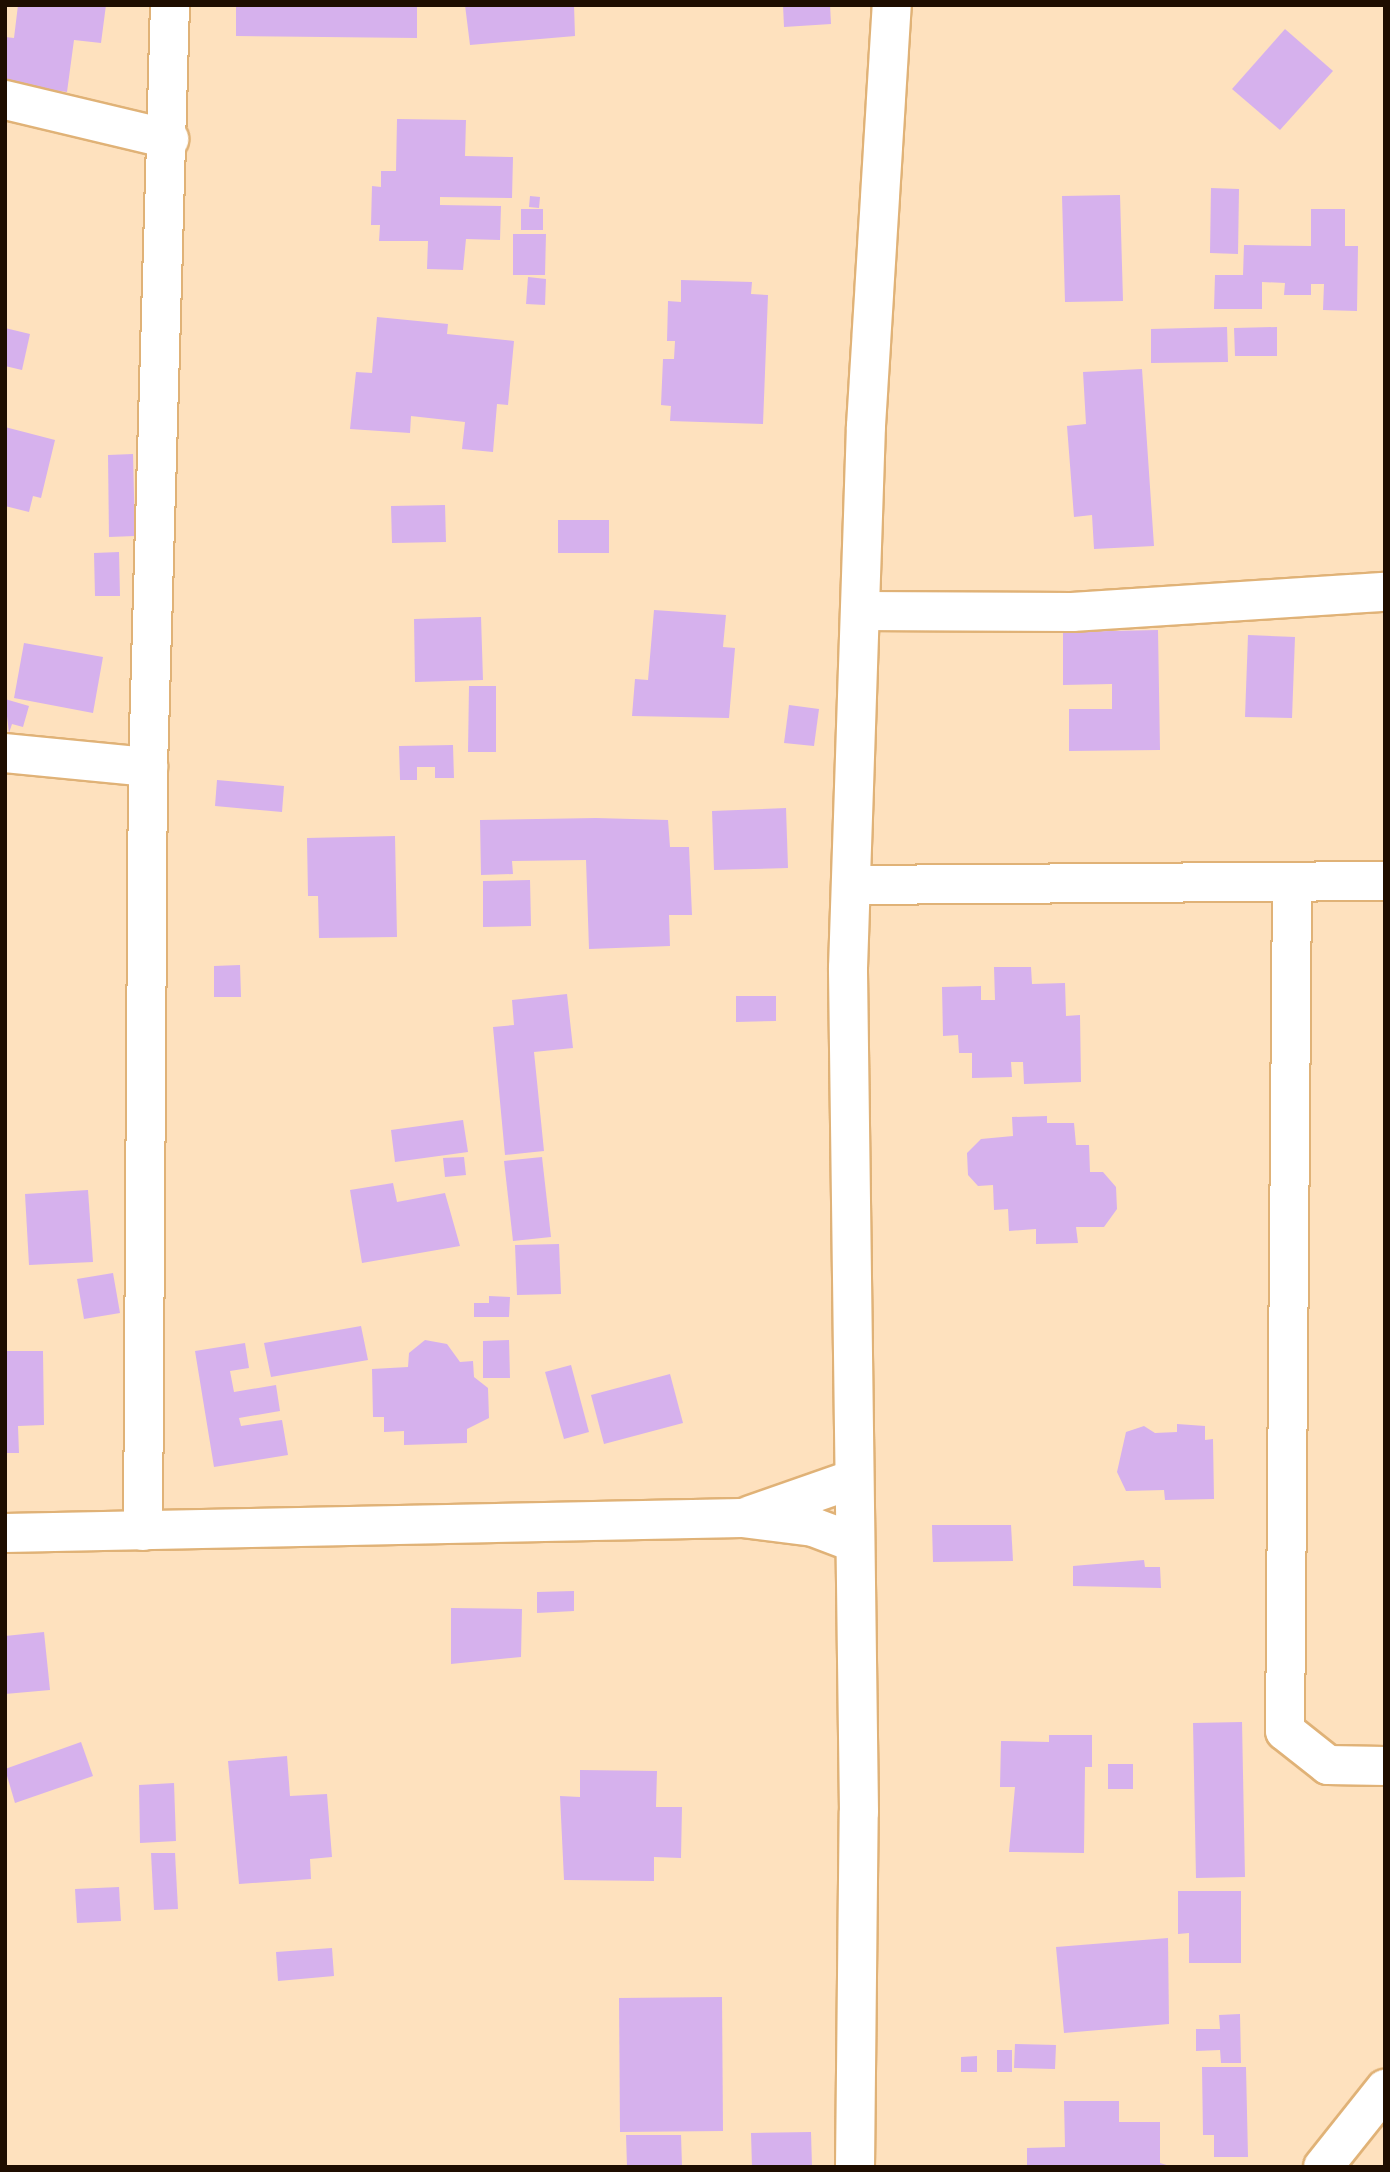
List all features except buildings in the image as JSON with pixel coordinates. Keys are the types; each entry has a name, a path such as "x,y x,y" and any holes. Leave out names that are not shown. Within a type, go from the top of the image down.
{"street":[{"path":"143,1531 148,767 169,139 170,5"},
{"path":"855,2167 850,885 860,611 892,5"},
{"path":"5,100 169,139"},
{"path":"860,611 1072,612 1385,592"},
{"path":"5,752 148,767"},
{"path":"850,885 1385,881"},
{"path":"1292,883 1285,1731 1328,1765 1385,1766"},
{"path":"742,1518 851,1480"},
{"path":"5,1533 742,1518 813,1527 853,1542"},
{"path":"1323,2167 1385,2089"}]}
